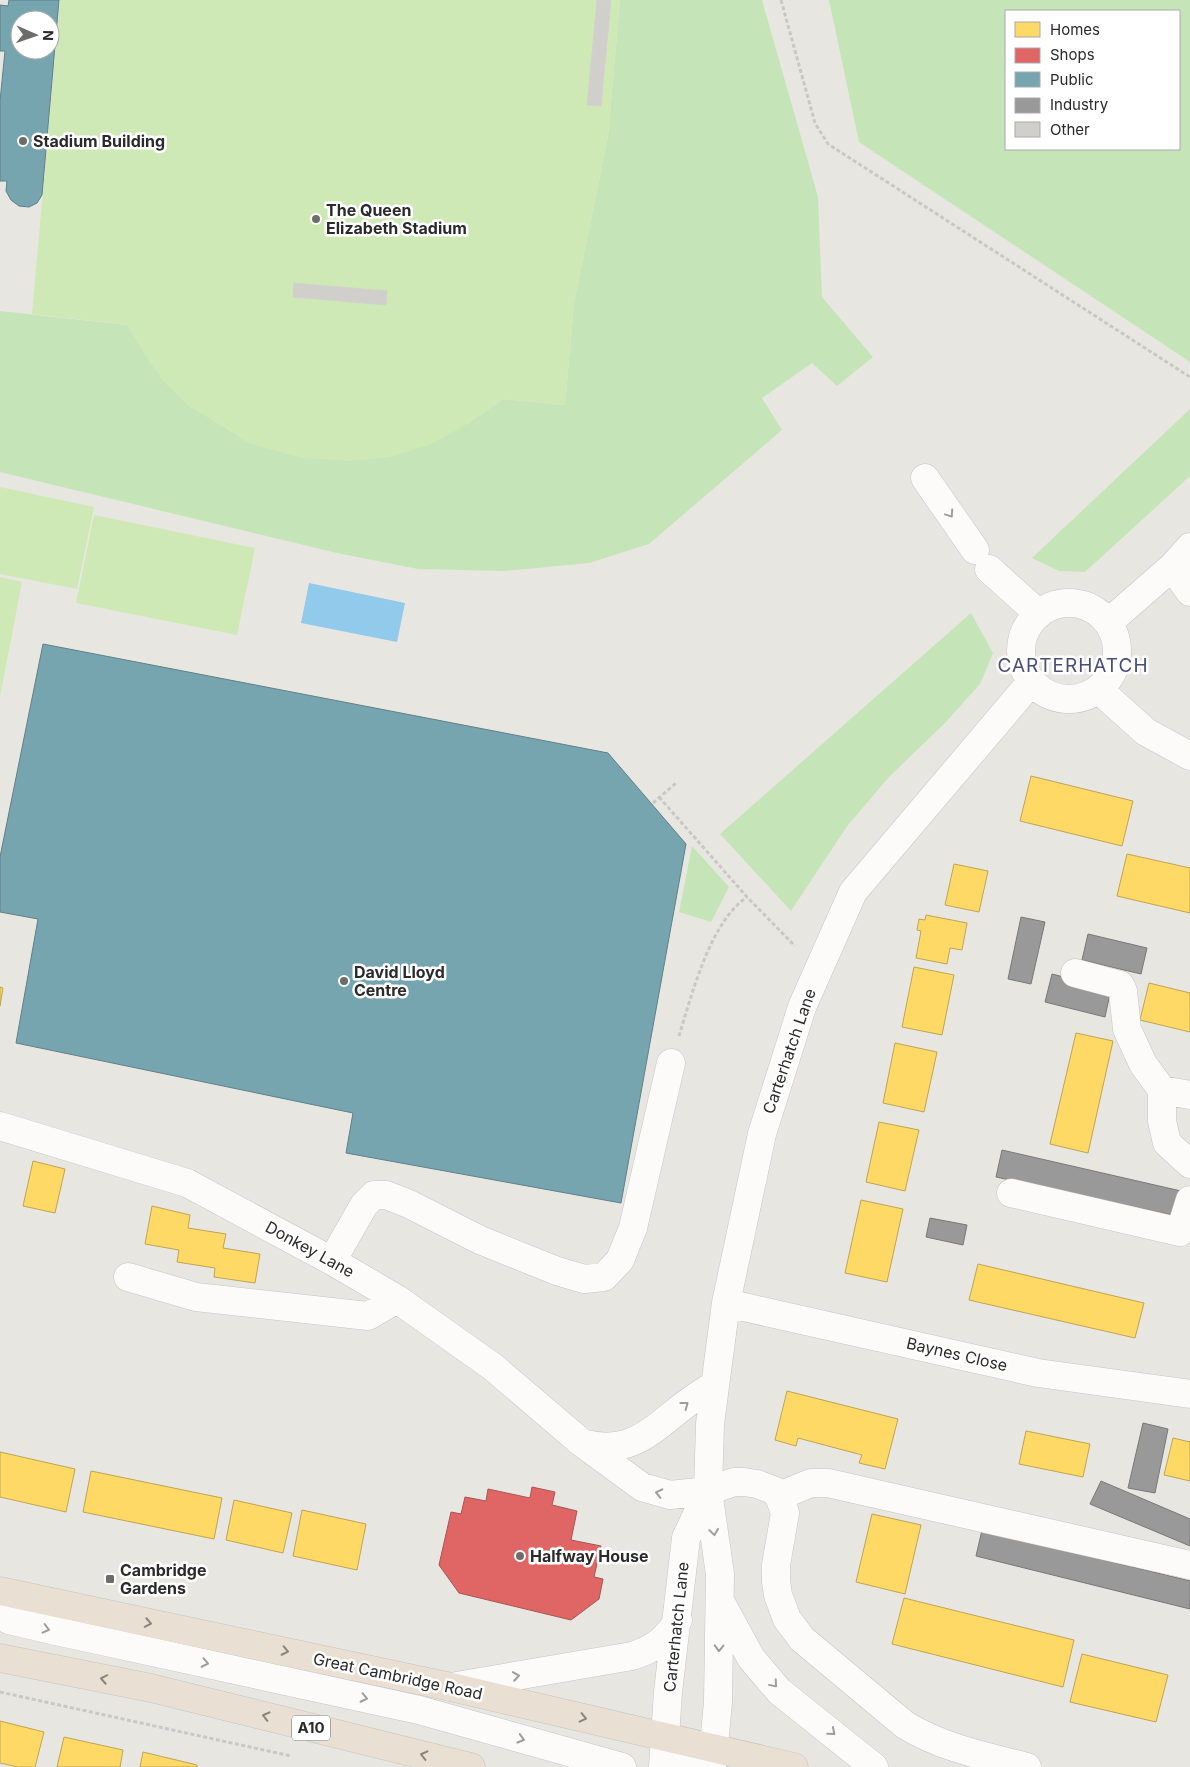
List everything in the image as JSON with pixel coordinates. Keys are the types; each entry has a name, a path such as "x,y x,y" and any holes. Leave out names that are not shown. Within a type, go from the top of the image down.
{"highway":[{"name":"Great Cambridge Road","path":"0,1591 451,1687 666,1737 713,1758 794,1767"},
{"name":"A10","path":"0,1658 152,1688 471,1767"}],"street":[{"path":"925,478 982,560 1038,614"},
{"path":"1109,622 1172,568 1190,547"},
{"path":"1172,568 1190,592"},
{"path":"1070,602 1086,605 1109,622 1116,638 1117,654 1114,670 1098,689 1086,696 1070,699 1053,696 1032,681 1024,666 1021,650 1024,633 1038,614 1053,606 1070,602"},
{"name":"Carterhatch Lane","path":"713,1758 718,1693 720,1599 720,1574 708,1491 714,1385 726,1303 762,1134 802,1007 853,892 1032,681"},
{"path":"1098,689 1146,732 1188,751"},
{"path":"1076,973 1120,985 1123,991 1127,1029 1143,1064 1162,1090 1162,1120 1167,1143 1190,1164"},
{"path":"332,1261 364,1205 374,1195 386,1195 424,1211 480,1240 557,1271 584,1279 604,1277 620,1260 633,1228 671,1063"},
{"path":"1162,1090 1190,1095"},
{"name":"Donkey Lane","path":"0,1126 187,1183 332,1261 397,1299 493,1367 630,1481 649,1490 670,1495 708,1491"},
{"path":"1011,1193 1180,1232 1190,1200"},
{"path":"128,1278 196,1297 368,1316 397,1299"},
{"name":"Baynes Close","path":"726,1303 1038,1373 1190,1394"},
{"path":"582,1443 608,1447 635,1441 659,1427 714,1385"},
{"path":"708,1491 734,1482 744,1482 764,1486 779,1496 785,1513 776,1565 778,1595 787,1619 802,1639 905,1725 924,1737 963,1751 1026,1767"},
{"path":"779,1496 811,1483 828,1483 1190,1565"},
{"name":"Carterhatch Lane","path":"663,1767 668,1692 678,1620 686,1538 708,1491"},
{"path":"720,1599 751,1658 779,1691 874,1767"},
{"path":"0,1615 9,1620 56,1631 419,1710 622,1767"},
{"path":"451,1687 632,1656 656,1646 671,1631 678,1620"},
{"path":"666,1737 689,1767"}],"path":[{"path":"781,0 815,123 828,144 1190,377"},
{"path":"653,803 676,783"},
{"path":"659,797 747,897 818,969"},
{"path":"671,1063 686,1012 721,923 736,905 747,897"},
{"path":"0,1692 296,1758"}],"green space":[{"name":"The Queen Elizabeth Stadium","path":"60,0 620,0 608,136 574,303 565,405 503,399 467,424 431,444 390,457 350,461 303,458 251,444 191,407 166,384 146,357 128,325 32,314 55,60 60,60"},
{"path":"620,0 762,0 818,197 822,297 873,357 837,386 812,363 762,398 782,430 649,544 589,563 505,571 418,569 337,553 0,472 0,311 128,325 156,369 191,407 467,424 503,399 565,405 574,303 608,136"},
{"path":"829,0 1190,0 1190,362 859,142"},
{"path":"1190,409 1190,476 1085,572 1059,571 1032,558"},
{"path":"0,487 94,507 77,589 0,574"},
{"path":"94,515 255,548 237,635 76,603"},
{"path":"0,577 22,582 0,697"},
{"path":"971,613 993,653 980,684 945,723 889,777 848,825 791,911 720,834"},
{"path":"692,846 729,887 711,922 679,912"}],"water":[{"path":"309,583 405,603 397,642 301,623"}],"building: Homes":[{"path":"1031,776 1133,801 1122,846 1020,821"},
{"path":"1127,854 1190,868 1190,913 1117,896"},
{"path":"954,864 988,871 979,912 945,905"},
{"path":"926,915 967,923 962,950 950,948 947,964 916,958 921,931 917,930 919,919 925,920"},
{"path":"914,967 954,975 942,1035 902,1027"},
{"path":"1149,983 1190,993 1190,1032 1140,1020"},
{"path":"0,987 3,988 0,1006"},
{"path":"1076,1033 1113,1041 1088,1153 1050,1144"},
{"path":"895,1043 937,1052 924,1112 883,1103"},
{"path":"879,1122 919,1130 905,1191 866,1182"},
{"path":"33,1161 65,1169 55,1213 23,1206"},
{"path":"861,1200 903,1209 887,1282 845,1273"},
{"path":"152,1206 190,1215 188,1228 226,1234 223,1248 260,1254 255,1283 214,1277 215,1268 177,1262 179,1250 145,1244"},
{"path":"978,1264 1144,1303 1135,1338 969,1300"},
{"path":"787,1391 898,1419 885,1469 859,1463 862,1455 798,1438 796,1446 775,1440"},
{"path":"1026,1431 1090,1444 1083,1477 1019,1464"},
{"path":"1173,1438 1190,1442 1190,1481 1164,1475"},
{"path":"0,1452 75,1469 66,1512 0,1497"},
{"path":"91,1471 222,1498 214,1539 83,1512"},
{"path":"234,1500 292,1513 283,1553 226,1540"},
{"path":"302,1510 366,1524 357,1570 293,1556"},
{"path":"872,1514 921,1525 905,1594 856,1582"},
{"path":"904,1598 1074,1640 1063,1687 892,1644"},
{"path":"1082,1654 1168,1675 1156,1722 1070,1702"},
{"path":"0,1721 44,1732 35,1767 18,1767 0,1763"},
{"path":"64,1737 123,1750 120,1767 57,1767"},
{"path":"143,1752 197,1765 197,1767 140,1767"}],"building: Shops":[{"name":"Halfway House","path":"532,1487 555,1492 552,1505 577,1511 571,1540 601,1546 594,1577 603,1579 599,1599 571,1620 459,1593 439,1565 451,1512 461,1514 465,1497 486,1501 488,1489 530,1498"}],"building: Public":[{"name":"Stadium Building","path":"9,0 59,0 58,10 10,10 10,60 54,60 42,195 37,203 29,207 19,206 11,200 6,191 7,181 0,181 0,101 5,51 0,51 0,5 8,6"},
{"name":"David Lloyd Centre","path":"43,644 608,753 686,844 621,1203 346,1153 353,1113 16,1043 38,919 0,912 0,857"}],"building: Industry":[{"path":"1021,917 1045,922 1031,984 1008,979"},
{"path":"1088,934 1147,948 1141,974 1082,960"},
{"path":"1052,974 1111,989 1105,1017 1045,1002"},
{"path":"1002,1150 1181,1191 1176,1216 996,1177"},
{"path":"930,1218 967,1225 963,1245 926,1237"},
{"path":"1143,1423 1168,1429 1155,1493 1128,1488"},
{"path":"1101,1481 1190,1519 1190,1546 1090,1504"},
{"path":"982,1530 1190,1581 1190,1609 976,1556"}],"building: Other":[{"path":"597,0 611,0 601,106 587,105"},
{"path":"294,283 387,291 386,305 293,297"}],"place":[{"name":"Stadium Building","path":"23,141"},
{"name":"The Queen Elizabeth Stadium","path":"316,219"},
{"name":"David Lloyd Centre","path":"344,981"},
{"name":"Halfway House","path":"520,1556"},
{"name":"Cambridge Gardens","path":"110,1579"}],"district":[{"name":"CARTERHATCH","path":"1073,665"}]}
